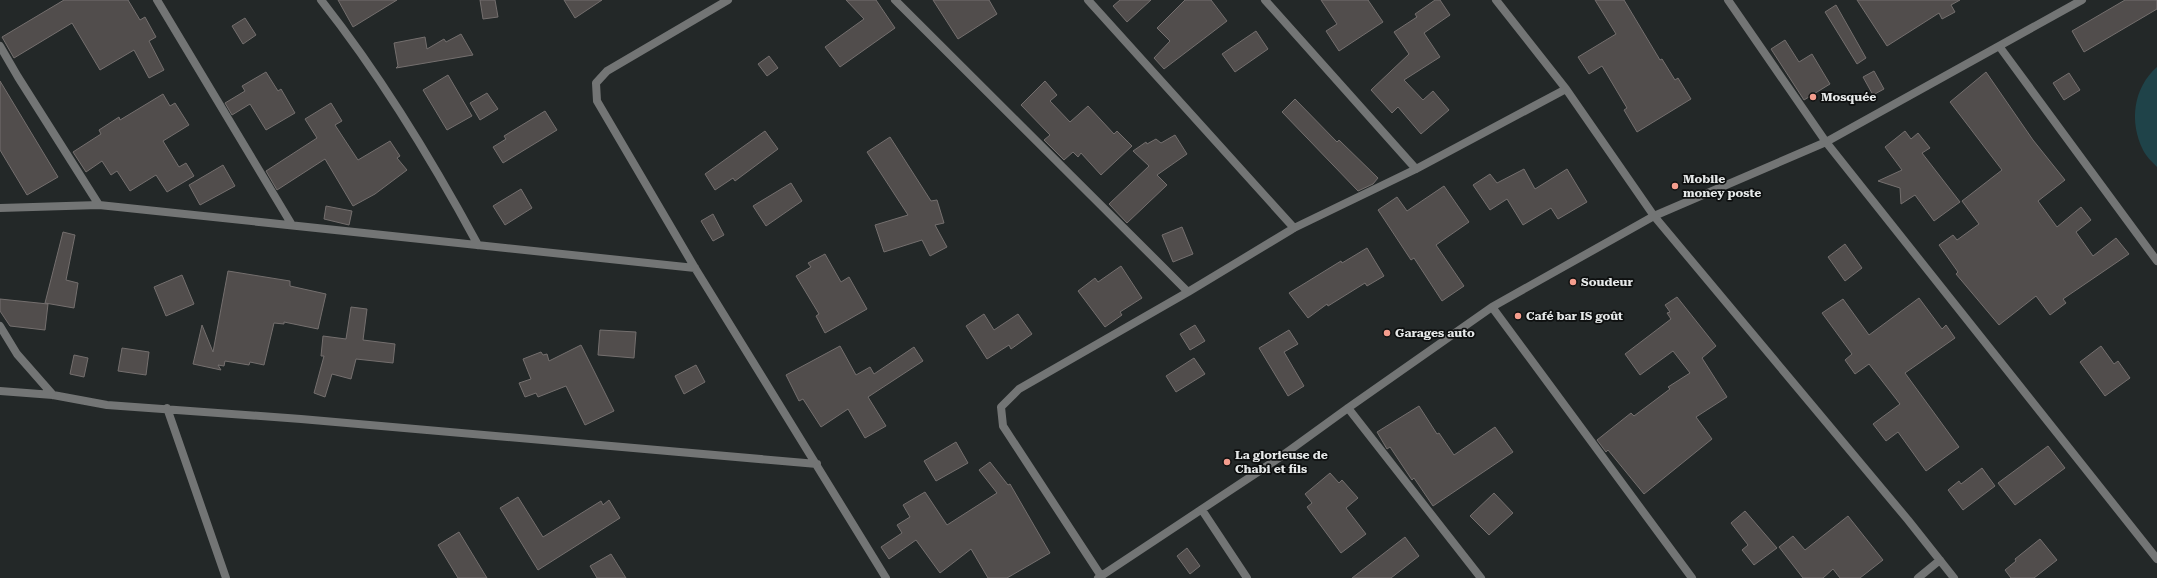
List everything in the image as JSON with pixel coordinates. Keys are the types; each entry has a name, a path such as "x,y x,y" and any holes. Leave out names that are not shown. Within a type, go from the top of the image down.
{"street":[{"path":"157,0 292,225"},
{"path":"320,0 377,78 441,177 478,245"},
{"path":"728,0 607,72 596,83 598,101 695,268 886,578"},
{"path":"896,0 1188,292"},
{"path":"1088,0 1294,228"},
{"path":"1266,0 1416,169"},
{"path":"1496,0 1566,89 1654,216 1954,578"},
{"path":"1728,0 1826,142 2157,559"},
{"path":"1566,89 1416,169 1294,228 1188,292 1019,389 1001,407 1003,426 1099,577 1279,458 1492,307 1654,216 1826,142 2082,0"},
{"path":"0,46 18,78 99,205"},
{"path":"1999,46 2157,261"},
{"path":"0,208 99,205 695,268"},
{"path":"1492,307 1692,578"},
{"path":"0,326 18,354 53,395"},
{"path":"0,391 53,395 107,405 167,408 817,464"},
{"path":"167,408 226,578"},
{"path":"1348,408 1481,578"},
{"path":"1202,510 1248,578"},
{"path":"1918,578 1940,560"}],"shaded area":[{"path":"2157,67 2157,167 2147,157 2143,150 2136,128 2135,117 2138,95 2149,75"}],"building":[{"path":"64,0 128,0 140,20 145,17 156,37 149,41 164,70 149,78 134,50 100,70 72,23 14,58 2,37"},
{"path":"338,0 397,0 353,27"},
{"path":"480,0 495,0 498,17 483,19"},
{"path":"564,0 602,0 575,18"},
{"path":"846,0 876,0 895,28 840,67 825,47 864,19"},
{"path":"933,0 989,0 997,14 958,39"},
{"path":"1120,0 1151,0 1127,22 1113,6"},
{"path":"1185,0 1211,0 1227,21 1164,69 1154,58 1170,41 1157,28"},
{"path":"1321,0 1368,0 1383,22 1339,51 1326,31 1337,24"},
{"path":"1435,0 1440,0 1450,15 1424,33 1440,57 1404,80 1423,100 1433,91 1449,110 1421,134 1398,107 1392,113 1371,90 1409,54 1394,32 1417,17 1415,14"},
{"path":"1595,0 1624,0 1660,60 1662,59 1675,80 1678,78 1691,99 1637,132 1624,110 1627,108 1602,66 1589,74 1578,57 1616,34"},
{"path":"1857,0 1960,0 1951,5 1955,12 1942,19 1939,13 1887,46"},
{"path":"2125,0 2157,0 2157,9 2084,52 2072,31"},
{"path":"1836,5 1866,58 1857,64 1825,12"},
{"path":"245,18 256,35 243,44 232,26"},
{"path":"1256,31 1268,49 1235,72 1222,54"},
{"path":"461,34 473,55 396,68 398,66 394,43 425,37 427,49 444,39 446,42"},
{"path":"1785,40 1799,62 1812,54 1830,84 1804,100 1771,49"},
{"path":"769,56 778,68 767,76 758,64"},
{"path":"1874,71 1884,89 1873,95 1863,77"},
{"path":"266,72 278,91 281,89 295,113 266,130 250,104 232,115 225,103 245,91 242,86"},
{"path":"1986,72 2033,140 2065,180 2038,201 2057,227 2081,207 2091,220 2076,232 2093,256 2116,238 2129,254 2063,299 2066,303 2050,315 2036,296 1999,325 1956,274 1958,272 1939,245 1953,235 1957,240 1979,224 1962,201 2002,170 1950,102"},
{"path":"2069,73 2080,90 2064,100 2053,83"},
{"path":"448,75 472,116 447,130 423,90"},
{"path":"0,81 58,177 27,195 0,150"},
{"path":"1045,81 1057,95 1050,101 1070,122 1088,106 1114,134 1117,131 1132,146 1101,175 1081,153 1078,157 1073,152 1064,160 1044,140 1050,135 1021,105"},
{"path":"487,93 498,109 480,120 470,103"},
{"path":"163,94 170,106 175,103 189,125 163,141 179,167 186,163 194,176 167,192 156,175 130,191 117,171 111,175 102,161 86,172 73,152 101,134 99,130 119,117 120,120"},
{"path":"1295,99 1337,142 1339,140 1378,178 1373,184 1358,191 1282,112"},
{"path":"331,103 342,121 335,125 358,160 390,141 400,156 397,158 407,170 375,194 353,206 325,159 277,190 266,171 317,138 305,119"},
{"path":"545,111 557,130 503,163 493,147 506,139 504,136"},
{"path":"765,131 778,149 735,181 733,178 715,190 705,174"},
{"path":"1905,131 1911,139 1918,133 1930,148 1922,153 1960,202 1934,221 1915,195 1901,204 1900,188 1878,181 1902,170 1885,147"},
{"path":"1175,135 1187,154 1157,175 1167,185 1127,223 1109,204 1149,166 1133,151 1146,142 1147,144 1156,139 1161,143"},
{"path":"890,137 931,201 937,200 944,223 935,225 947,247 930,256 922,240 884,252 875,225 908,215 867,152"},
{"path":"223,165 235,186 200,205 189,185"},
{"path":"1524,169 1535,189 1567,169 1587,202 1558,219 1551,208 1523,225 1507,199 1490,210 1473,185 1490,174 1497,183"},
{"path":"791,183 802,201 766,226 753,206"},
{"path":"1444,186 1469,222 1436,245 1464,286 1442,301 1414,258 1411,260 1378,210 1397,197 1407,211"},
{"path":"521,189 532,208 505,225 493,206"},
{"path":"326,206 352,211 349,225 324,219"},
{"path":"713,214 724,235 713,241 701,221"},
{"path":"1182,227 1193,254 1173,262 1162,235"},
{"path":"63,232 75,235 66,280 78,283 74,308 45,303"},
{"path":"1845,244 1862,268 1845,281 1828,257"},
{"path":"1367,248 1384,276 1367,286 1365,283 1328,306 1327,304 1308,318 1289,293 1341,261 1342,263"},
{"path":"825,254 841,282 849,277 867,309 825,333 816,316 819,314 796,276 811,267 808,263"},
{"path":"1121,266 1142,298 1120,312 1122,315 1105,327 1078,291 1095,278 1098,282"},
{"path":"228,271 290,281 290,286 326,294 318,329 284,322 284,324 274,323 264,365 250,362 249,365 225,361 224,366 218,365 221,370 193,364 202,325 213,352"},
{"path":"182,275 194,304 166,316 154,287"},
{"path":"1677,297 1716,346 1702,358 1727,397 1696,417 1712,439 1644,494 1608,450 1606,452 1597,440 1631,413 1634,416 1670,389 1668,387 1690,373 1673,351 1640,375 1625,354 1671,319 1667,313 1670,312 1665,305"},
{"path":"1919,298 1942,329 1946,325 1955,338 1905,373 1959,447 1926,471 1898,432 1886,441 1873,424 1900,404 1869,364 1855,374 1845,360 1852,354 1822,313 1843,299 1869,335"},
{"path":"0,299 48,304 45,330 10,326 0,311"},
{"path":"351,307 367,309 363,340 395,344 393,363 356,359 351,379 332,374 325,397 314,393 324,356 321,356 323,336 346,339"},
{"path":"984,314 994,330 1018,314 1032,334 1011,349 1009,345 987,359 966,326"},
{"path":"1195,325 1205,341 1190,350 1180,334"},
{"path":"600,330 636,332 634,358 598,355"},
{"path":"1289,330 1298,344 1284,352 1304,386 1288,396 1259,348"},
{"path":"581,345 614,411 585,425 566,386 538,397 536,393 525,397 519,383 531,379 523,359 541,352 543,355 547,354 549,361"},
{"path":"840,346 856,375 870,367 874,374 914,347 923,361 868,397 886,426 865,438 848,409 821,427 803,399 799,401 786,375"},
{"path":"2101,346 2114,364 2118,361 2130,378 2105,396 2080,362"},
{"path":"122,348 149,352 146,375 118,371"},
{"path":"74,355 88,358 84,377 70,374"},
{"path":"1194,358 1205,374 1176,392 1166,376"},
{"path":"696,365 705,382 684,394 675,376"},
{"path":"1419,406 1437,434 1439,433 1454,455 1495,427 1513,452 1433,506 1414,478 1412,480 1390,447 1387,449 1377,432"},
{"path":"956,442 968,463 936,481 924,461"},
{"path":"2048,446 2065,468 2015,505 1998,483"},
{"path":"990,462 1008,485 1010,484 1050,553 1007,578 988,578 971,549 940,573 916,540 889,559 881,547 902,533 897,525 910,517 903,505 925,492 947,525 997,493 979,470"},
{"path":"1982,468 1995,486 1963,510 1948,490 1959,481 1961,484"},
{"path":"1330,473 1339,483 1342,480 1358,498 1346,508 1366,534 1341,553 1307,507 1312,503 1305,494"},
{"path":"1494,493 1513,513 1489,535 1470,516"},
{"path":"518,497 543,537 601,501 603,505 609,500 620,518 538,570 500,508"},
{"path":"1745,511 1777,548 1754,565 1742,550 1748,545 1731,523"},
{"path":"1848,516 1883,560 1860,578 1840,578 1833,569 1823,578 1803,578 1779,547 1793,536 1805,550"},
{"path":"459,532 487,578 458,578 438,545"},
{"path":"1405,537 1419,556 1391,578 1352,578"},
{"path":"2040,539 2057,560 2034,578 2011,578 2005,570 2016,561 2015,559"},
{"path":"1187,548 1200,566 1190,574 1177,556"},
{"path":"611,554 626,578 597,578 590,566"}],"place":[{"name":"Mosquée","path":"1813,97"},
{"name":"Mobile money poste","path":"1675,186"},
{"name":"Soudeur","path":"1573,282"},
{"name":"Café bar IS goût","path":"1518,316"},
{"name":"Garages auto","path":"1387,333"},
{"name":"La glorieuse de Chabi et fils","path":"1227,462"}]}
